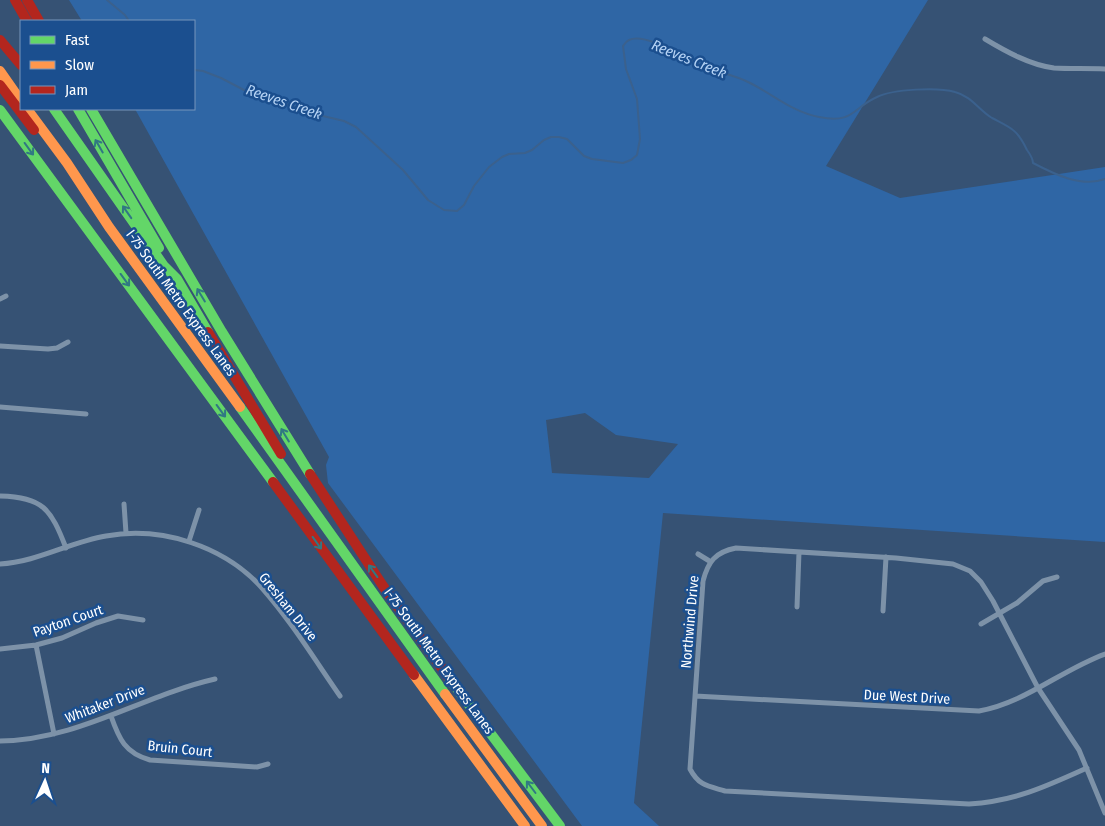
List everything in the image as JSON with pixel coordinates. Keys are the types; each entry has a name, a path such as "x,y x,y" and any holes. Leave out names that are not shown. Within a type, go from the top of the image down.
{"highway":[{"path":"15,0 26,20"},
{"path":"27,0 38,20"},
{"path":"0,40 20,65"},
{"path":"0,72 20,100"},
{"path":"0,85 107,226"},
{"path":"0,110 525,826"},
{"name":"I-75 South Metro Express Lanes","path":"28,110 67,163 107,226 316,510 465,722 542,826"},
{"name":"I-75 South Metro Express Lanes","path":"55,110 164,266 177,279 316,510"},
{"path":"79,110 177,279"},
{"path":"92,110 290,445 355,545 429,650 560,826"}],"street":[{"path":"985,39 1006,51 1043,66 1105,69"},
{"path":"0,300 6,296"},
{"path":"0,346 48,350 68,342"},
{"path":"0,408 86,414"},
{"path":"0,496 22,497 42,506 57,524 66,548"},
{"path":"124,504 126,533"},
{"path":"189,541 200,510"},
{"name":"Gresham Drive","path":"0,564 32,559 96,538 126,533 166,536 205,547 230,562 262,588 340,696"},
{"name":"Northwind Drive","path":"1087,768 1047,786 993,803 969,804 725,791 706,786 696,779 690,769 702,581 706,568 724,550 736,548 886,557 953,564 970,571 980,582 1000,614 1038,688 1071,736 1087,768 1105,814"},
{"path":"796,607 799,552"},
{"path":"698,554 711,562"},
{"path":"883,611 886,557"},
{"path":"981,624 1017,603 1039,584 1057,577"},
{"name":"Payton Court","path":"0,650 36,645 62,638 96,623 118,616 143,620"},
{"path":"36,645 54,734"},
{"name":"Due West Drive","path":"694,696 979,711 996,708 1019,699 1077,666 1105,654"},
{"name":"Whitaker Drive","path":"0,740 54,734 81,728 181,688 215,679"},
{"name":"Bruin Court","path":"111,716 119,738 141,758 257,767 268,764"}],"shaded area":[{"path":"69,0 928,0 826,166 900,198 1105,167 1105,542 663,513 634,803 659,826 582,826 328,483 326,465 329,457 136,110 195,110 195,20 81,20","holes":["585,413 616,435 678,444 649,478 552,473 546,420"]}],"waterway":[{"name":"Reeves Creek","path":"107,0 128,20"},
{"name":"Reeves Creek","path":"195,70 221,78 244,90 344,121 356,127 403,170 428,200 444,210 457,211 464,205 474,186 489,167 502,157 509,154 525,153 551,137 567,139 584,156 592,159 623,163 637,155 640,139 637,99 626,69 623,46 628,40 636,39 666,47 702,66 743,80 809,115 831,119 846,117 869,101 884,94 927,89 955,92 966,97 987,115 1013,130 1031,156 1033,163 1078,181 1087,182 1105,179"}],"traffic: fast":[{"path":"0,110 273,482"},
{"path":"55,110 164,266 177,279 208,332"},
{"path":"79,110 159,248"},
{"path":"92,110 222,332 310,474"},
{"path":"240,407 445,694"},
{"path":"449,678 560,826"}],"traffic: slow":[{"path":"0,71 20,100"},
{"path":"28,110 67,163 109,227 240,407"},
{"path":"414,675 525,826"},
{"path":"445,694 542,826"}],"traffic: jam":[{"path":"15,0 26,20"},
{"path":"27,0 38,20"},
{"path":"0,40 20,64"},
{"path":"0,85 34,130"},
{"path":"208,332 281,454"},
{"path":"310,474 383,586 449,678"},
{"path":"273,482 414,675"}]}
